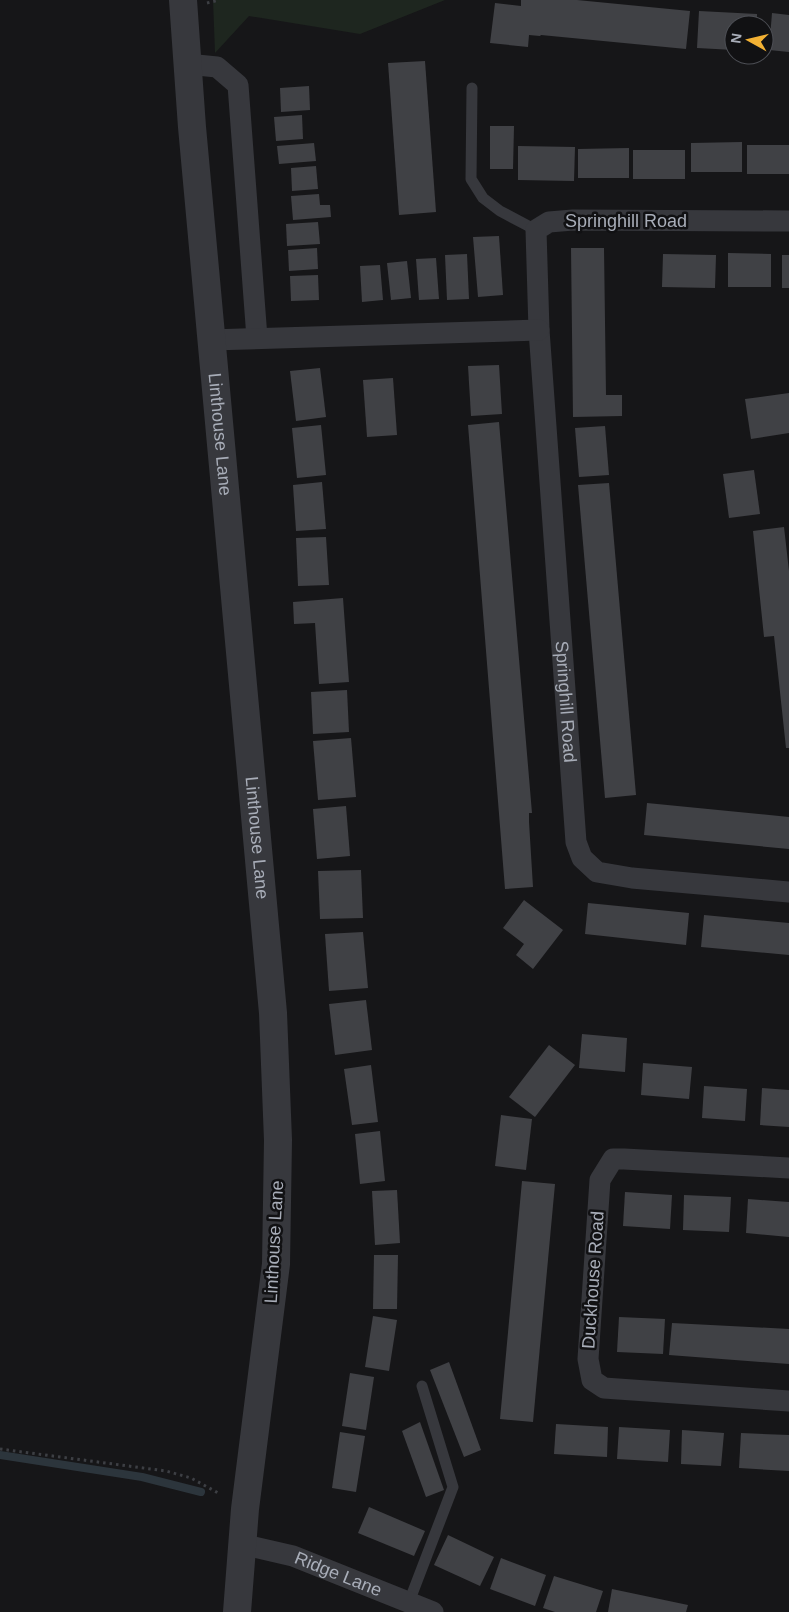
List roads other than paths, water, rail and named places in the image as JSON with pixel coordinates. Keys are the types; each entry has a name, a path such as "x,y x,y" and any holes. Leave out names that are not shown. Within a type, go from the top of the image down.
{"street":[{"name":"Linthouse Lane","path":"183,0 211,340 273,1013 278,1140 276,1264 245,1509 236,1612"},
{"path":"188,64 217,67 238,85 257,338"},
{"name":"Springhill Road","path":"789,222 574,220 549,222 536,230 539,330 576,842 582,858 597,872 632,878 789,892"},
{"path":"211,340 539,330"},
{"name":"Duckhouse Road","path":"789,1168 614,1159 600,1180 588,1359 592,1380 604,1388 789,1401"},
{"name":"Ridge Lane","path":"241,1544 293,1556 433,1612"}],"lane":[{"path":"472,88 471,178 484,198 500,211 536,230"},
{"path":"408,1602 453,1487 422,1386"}],"waterway":[{"path":"0,1455 142,1477 201,1492"}]}
